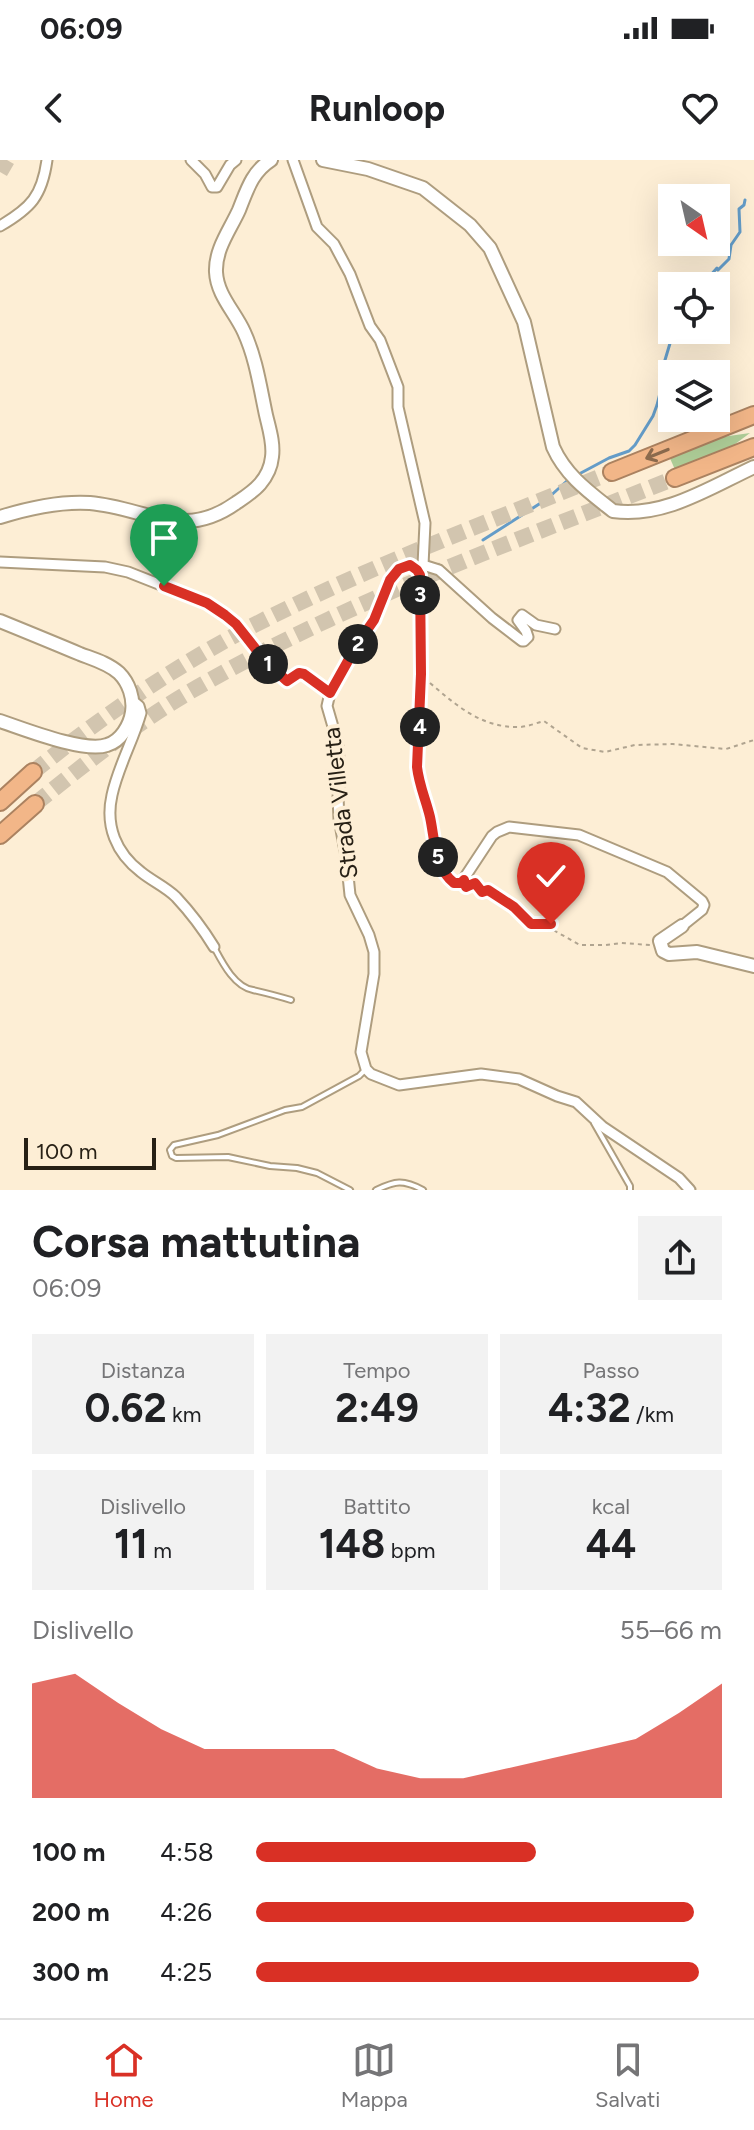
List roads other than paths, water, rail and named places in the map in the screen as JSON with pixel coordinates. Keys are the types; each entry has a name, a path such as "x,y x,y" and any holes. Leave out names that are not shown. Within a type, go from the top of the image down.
{"highway":[{"path":"612,472 731,427 754,415"},
{"path":"675,478 754,447"},
{"path":"2,803 33,772"},
{"path":"0,835 23,812"}],"street":[{"path":"0,226 23,211 41,190 47,160"},
{"path":"191,160 205,174 212,187 217,187 236,160"},
{"path":"0,517 54,505 87,503 171,521 191,522 225,512 254,491 263,480 271,466 273,447 252,354 216,274 217,257 250,181 260,167 271,160"},
{"path":"293,160 317,227 334,244 350,274 398,387 398,407 425,523 420,567 439,570 522,641 528,637 518,620 522,615 536,625 555,629"},
{"path":"323,160 368,169 423,188 485,239 524,322 558,458 569,475 613,511 648,511 673,505 754,467"},
{"name":"Strada Villetta","path":"0,562 105,567 147,579 207,603 225,615 287,681 299,673 304,674 330,693 327,706 338,744 339,819 350,895 374,952 374,974 361,1052 366,1069"},
{"path":"0,621 108,665 124,679 133,701 129,725 120,737 107,746 86,746 64,741 0,721"},
{"path":"421,674 418,782 441,867 454,883 464,880 484,845 497,832 509,827 579,835 667,872 702,901 702,910 660,941 661,947 669,954 697,952 754,966"},
{"path":"133,701 141,713 111,797 112,833 116,845 128,860 174,895 214,947"},
{"path":"366,1069 399,1085 481,1074 519,1079 576,1102 603,1127 679,1178 690,1190"}],"lane":[{"path":"734,455 754,438"},
{"path":"214,947 230,974 244,986 291,1000"},
{"path":"350,1190 317,1173 297,1168 228,1157 176,1158 170,1150 174,1145 218,1135 285,1110 302,1107 359,1076 366,1069"},
{"path":"587,1110 630,1190"},
{"path":"376,1190 395,1182 410,1183 423,1190"}],"waterway":[{"path":"713,272 729,259 731,245 740,232 739,209 745,200"},
{"path":"579,474 629,451 635,445 657,405 670,344"},
{"path":"483,540 547,499 568,480"}],"tunnel":[{"path":"0,172 7,160"},
{"path":"33,772 145,690 204,652 266,619 394,560 612,472"},
{"path":"35,804 155,713 255,656 433,574 675,478"}]}
